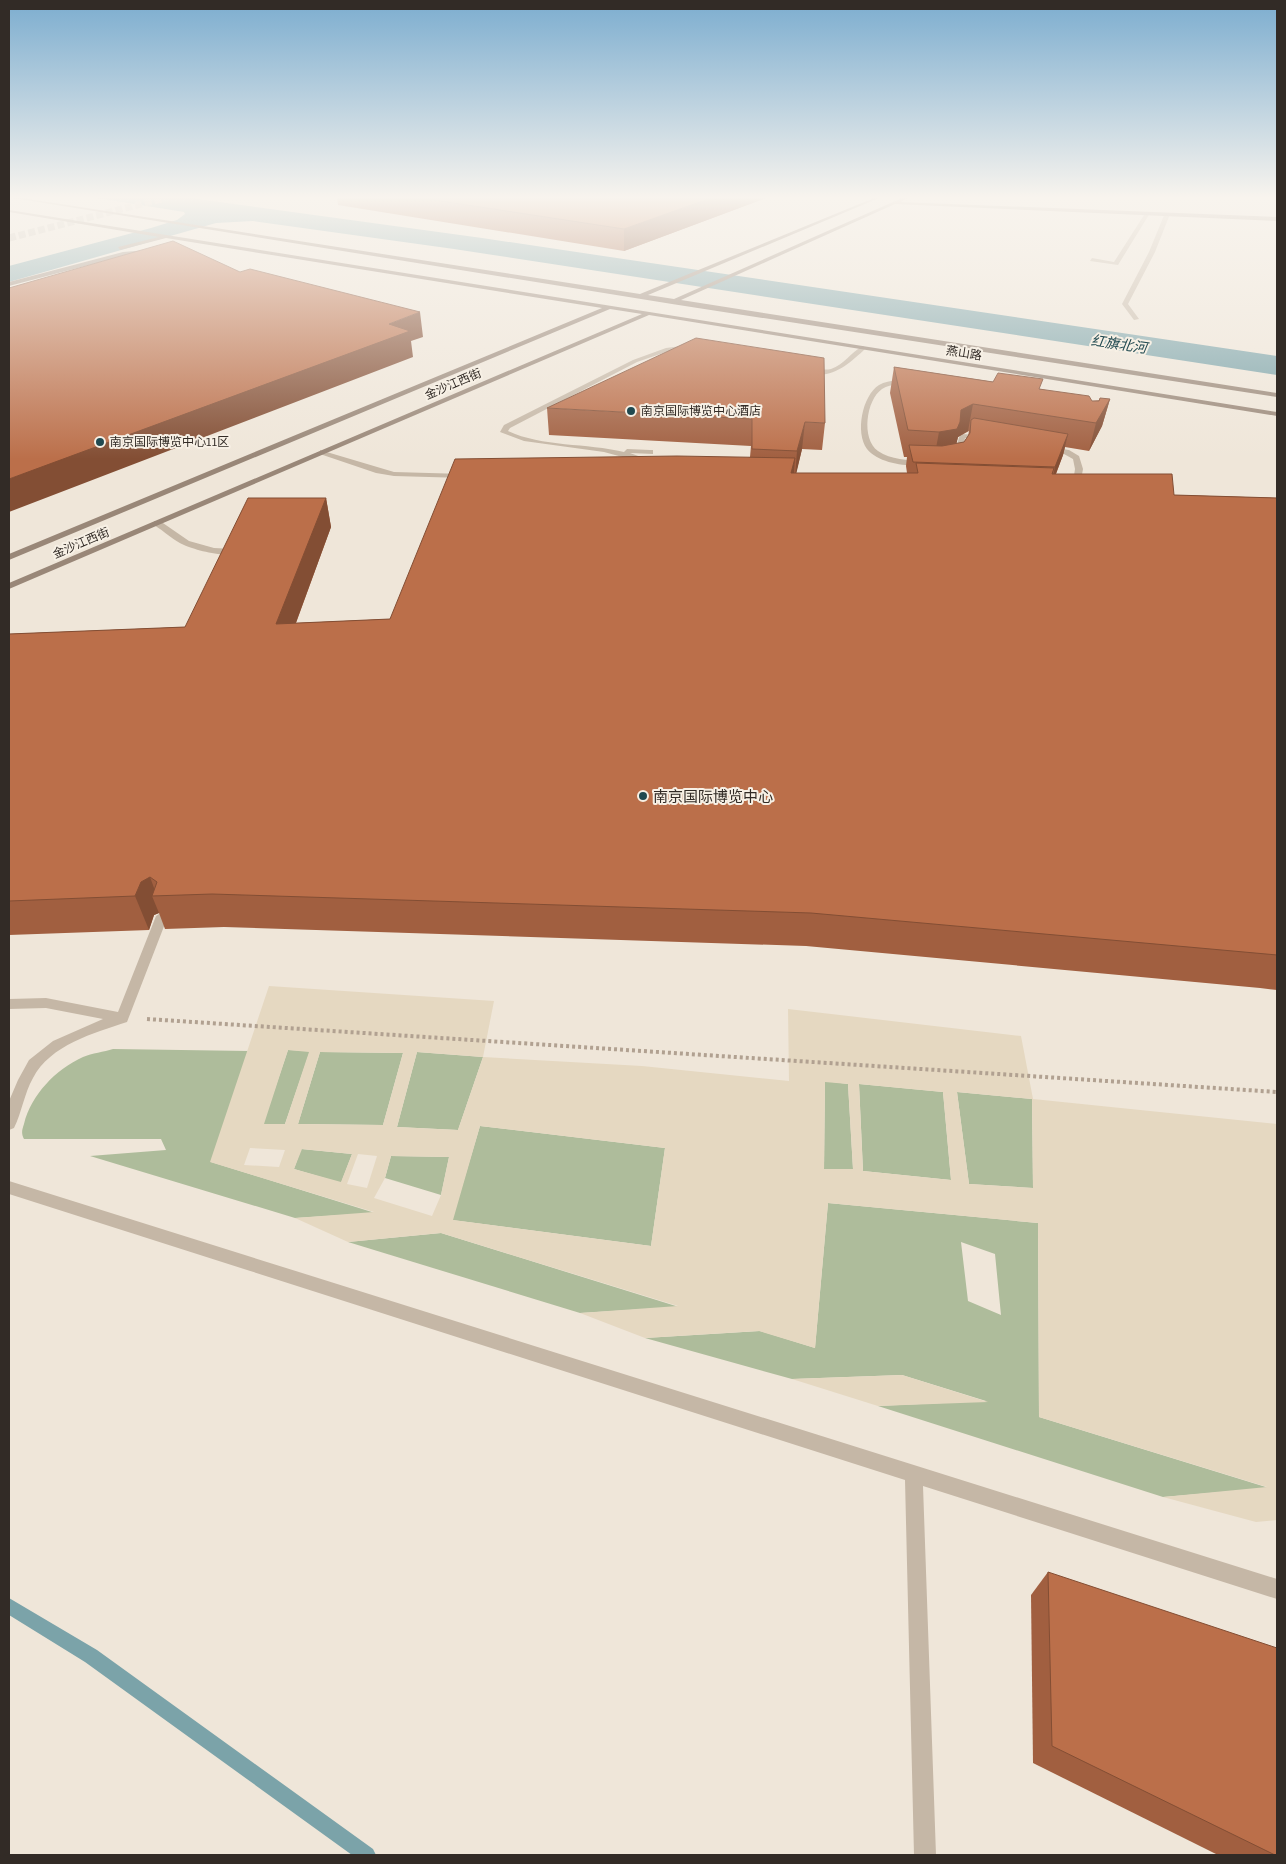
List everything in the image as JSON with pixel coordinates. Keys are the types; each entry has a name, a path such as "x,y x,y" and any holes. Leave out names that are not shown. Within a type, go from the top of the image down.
{"main road":[{"name":"燕山路","path":"473,285 862,348 1025,377 1277,414"},
{"name":"燕山路","path":"569,285 1277,395"},
{"name":"金沙江西街","path":"9,556 666,285"},
{"path":"665,306 712,285"},
{"name":"金沙江西街","path":"9,586 657,310"}],"street":[{"path":"1135,285 1125,304 1136,319"},
{"path":"650,452 530,441 504,432 507,427 635,361 668,349 699,348"},
{"path":"796,368 818,372 834,371 841,368 862,348"},
{"path":"914,383 887,382 872,394 865,413 866,436 870,449 882,457 900,461 936,463"},
{"path":"952,462 958,459 963,436 994,439"},
{"path":"1035,446 1070,452 1078,458 1080,464 1072,493 1085,494"},
{"path":"602,449 634,456 652,465 656,470"},
{"path":"322,452 379,471 394,474 469,476"},
{"path":"157,523 186,543 214,551 234,552"},
{"path":"122,1018 162,916"},
{"path":"9,1004 46,1003 122,1018"},
{"path":"9,1124 18,1093 38,1059 78,1032 122,1018"},
{"path":"9,1188 1277,1589"},
{"path":"914,1474 925,1855"}],"path":[{"path":"122,1018 1277,1092"}],"green space":[{"path":"113,1049 249,1051 211,1162 375,1213 295,1218 90,1156 166,1150 161,1139 24,1139 22,1130 27,1113 46,1084 63,1068 73,1062"},
{"path":"288,1050 310,1051 285,1124 263,1124"},
{"path":"320,1052 403,1053 383,1125 298,1124"},
{"path":"417,1052 483,1057 458,1130 397,1127"},
{"path":"825,1081 848,1084 853,1169 824,1170"},
{"path":"859,1084 943,1092 951,1180 863,1171"},
{"path":"957,1092 1032,1099 1033,1188 969,1184"},
{"path":"480,1126 665,1148 651,1246 452,1220"},
{"path":"301,1149 352,1154 341,1183 294,1169"},
{"path":"391,1156 449,1157 441,1195 385,1178"},
{"path":"828,1203 1038,1223 1039,1417 1269,1488 1163,1497 878,1406 986,1401 902,1375 792,1379 645,1338 760,1331 815,1348","holes":["961,1242 995,1254 1001,1315 968,1301"]},
{"path":"441,1233 679,1307 580,1313 348,1242"}],"shaded area":[{"path":"269,986 494,1001 483,1057 642,1066 789,1081 788,1009 1021,1036 1033,1099 1277,1124 1277,1520 1256,1522 1163,1497 1267,1487 1039,1417 1038,1223 828,1203 815,1348 759,1331 645,1338 580,1313 678,1306 441,1233 348,1242 295,1218 374,1212 210,1162","holes":["288,1050 309,1052 285,1124 264,1124","320,1052 403,1053 383,1125 298,1124","417,1052 483,1057 458,1130 397,1127","825,1082 848,1084 853,1169 824,1169","859,1084 943,1092 951,1180 863,1171","957,1092 1032,1099 1033,1188 969,1184","480,1126 665,1148 651,1246 453,1220","250,1148 285,1150 279,1167 244,1165","302,1149 352,1154 341,1182 294,1169","358,1154 377,1156 367,1188 347,1184","391,1156 449,1157 441,1195 432,1216 374,1198 385,1178"]},
{"path":"902,1375 988,1402 878,1406 792,1379"}],"water":[{"name":"红旗北河","path":"689,285 799,285 1277,356 1277,375"}],"building":[{"name":"南京国际博览中心11区","path":"20,285 313,285 420,312 389,324 410,331 9,479 9,288"},
{"path":"696,338 824,358 825,423 805,422 797,451 752,449 752,419 547,408"},
{"path":"894,367 993,382 998,373 1043,379 1039,389 1089,396 1092,401 1099,401 1100,398 1110,399 1096,423 973,404 961,410 957,429 939,432 908,430"},
{"path":"974,418 1068,434 1055,467 913,462 909,445 942,446 964,442 970,433 971,420"},
{"name":"南京国际博览中心","path":"677,456 795,458 791,473 918,473 916,463 1054,468 1052,474 1172,474 1174,495 1277,498 1277,955 811,913 212,894 152,896 157,882 150,877 141,882 135,896 9,901 9,634 185,627 248,498 326,498 276,624 390,619 455,459"},
{"path":"1048,1572 1277,1648 1277,1855 1052,1746"}],"waterway":[{"path":"9,1606 91,1656 367,1855"}],"place":[{"name":"南京国际博览中心酒店","path":"631,411"},
{"name":"南京国际博览中心11区","path":"100,442"},
{"name":"南京国际博览中心","path":"643,796"}]}
